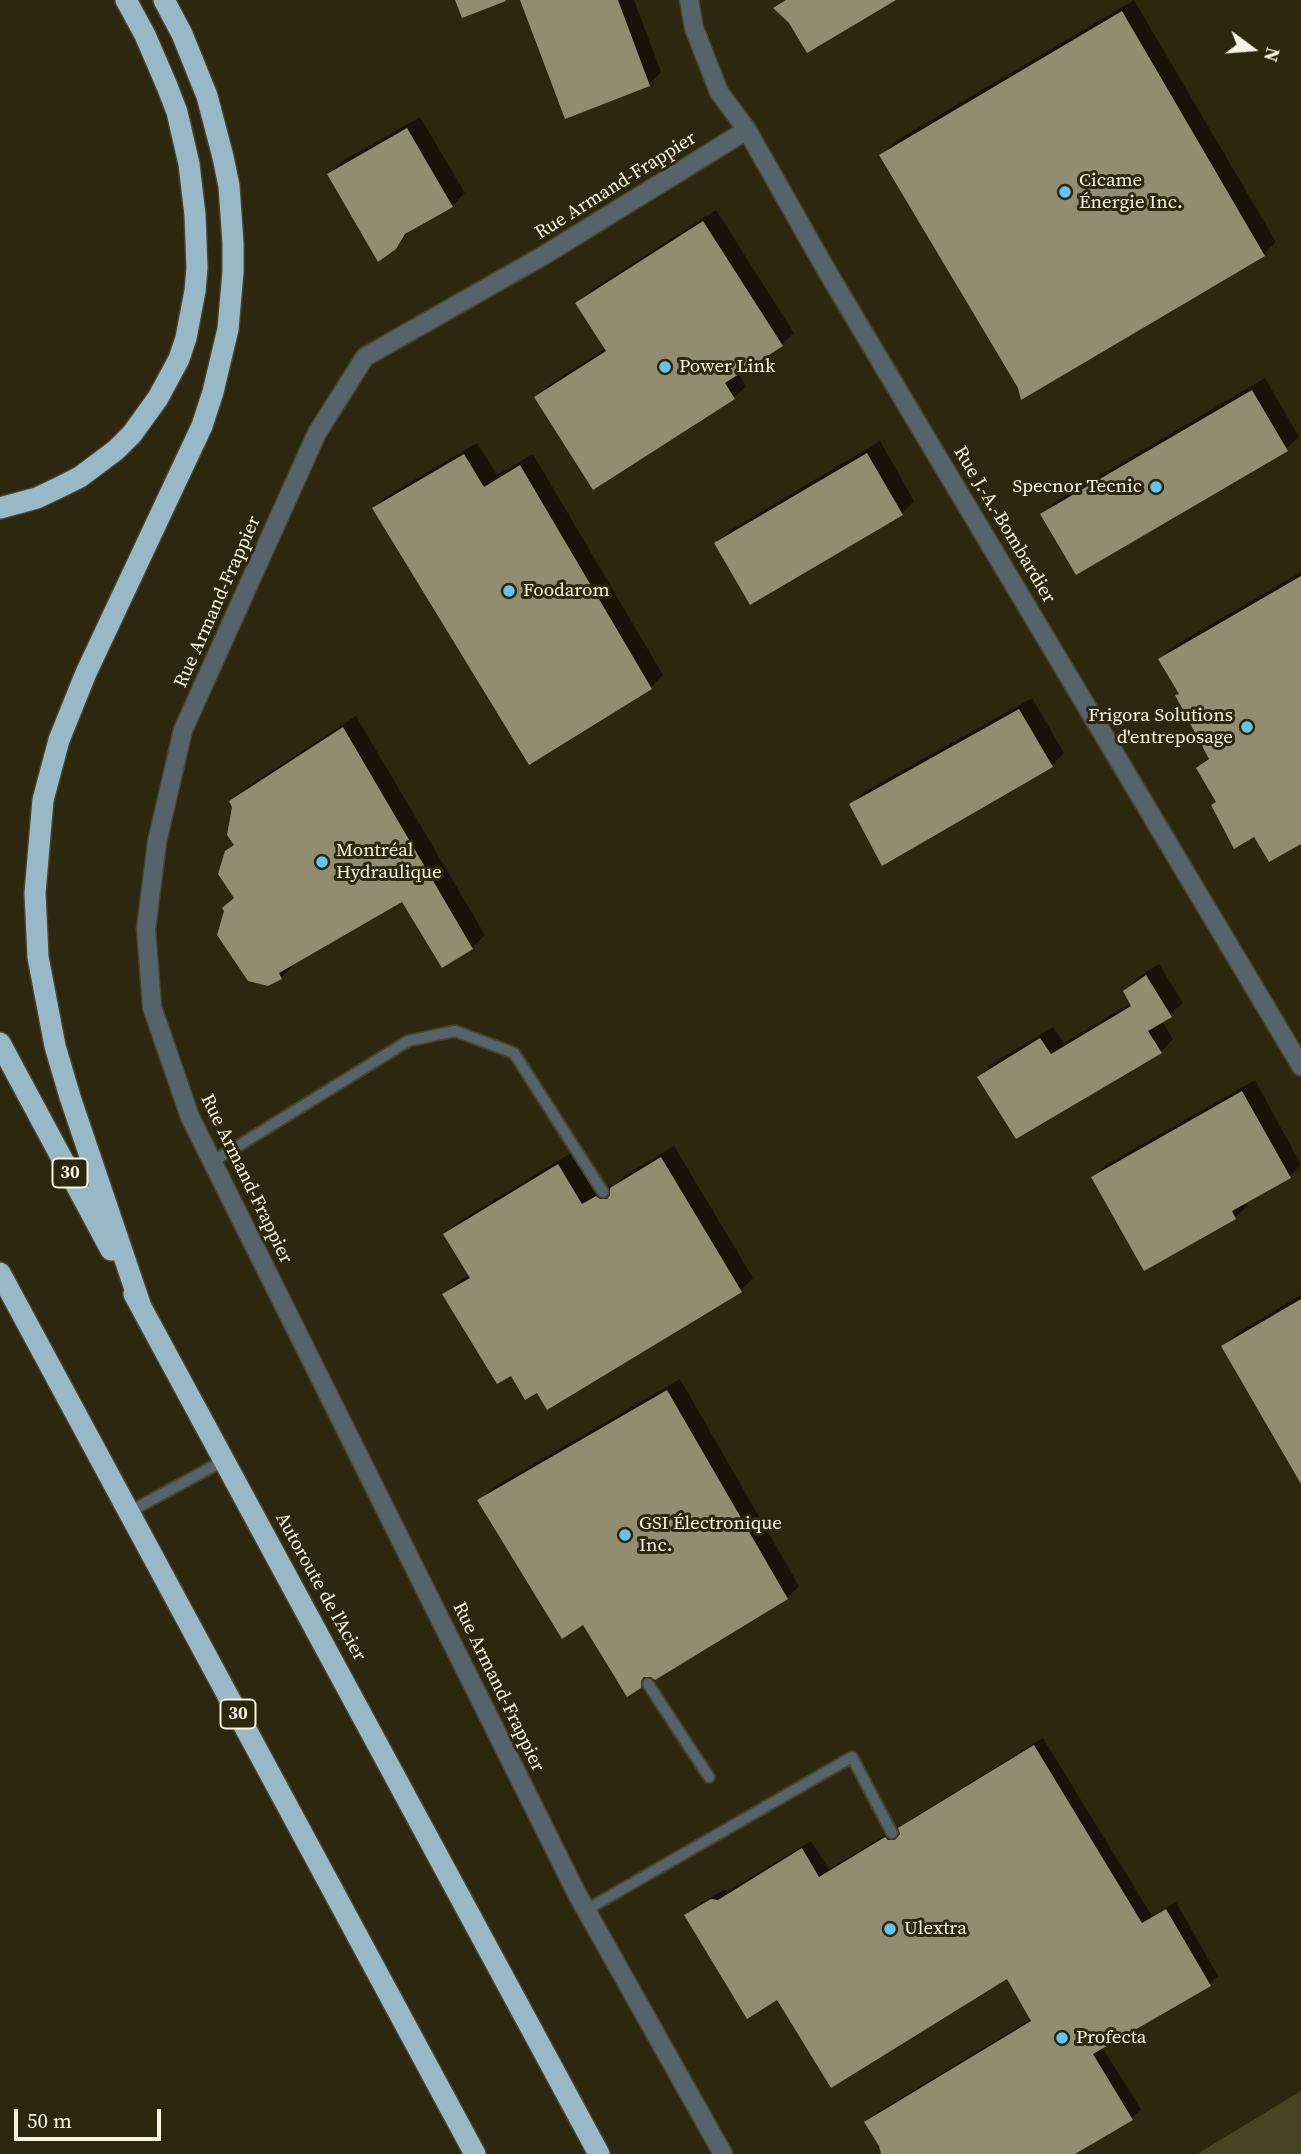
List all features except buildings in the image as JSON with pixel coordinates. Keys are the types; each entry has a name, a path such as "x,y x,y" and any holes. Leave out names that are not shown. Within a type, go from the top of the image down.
{"highway":[{"path":"0,508 37,498 58,488 101,463 117,450 158,398 179,359 186,338 197,268 189,164 184,137 170,94 145,35 126,0"},
{"path":"140,1304 55,1046 38,957 35,893 43,800 59,740 86,673 202,426 214,392 228,329 233,243 231,206 223,157 207,96 182,34 164,0"},
{"name":"Autoroute de l'Acier","path":"0,1043 599,2154"},
{"name":"30","path":"0,1273 475,2154"}],"street":[{"name":"Rue J.-A.-Bombardier","path":"689,0 694,28 719,92 747,130 828,273 1301,1066"},
{"name":"Rue Armand-Frappier","path":"723,2154 586,1910 190,1117 152,1007 146,929 157,842 183,730 317,433 365,357 541,257 747,130"}],"lane":[{"path":"212,1161 408,1041 455,1031 514,1054 603,1192"},
{"path":"130,1513 225,1460"},
{"path":"648,1684 709,1777"},
{"path":"586,1910 852,1757 892,1833"}],"shaded area":[{"path":"1301,2091 1301,2154 1197,2154"}],"place":[{"name":"Cicame Énergie Inc.","path":"1065,192"},
{"name":"Power Link","path":"665,367"},
{"name":"Specnor Tecnic","path":"1156,487"},
{"name":"Foodarom","path":"509,591"},
{"name":"Frigora Solutions d'entreposage","path":"1247,727"},
{"name":"Montréal Hydraulique","path":"322,862"},
{"name":"GSI Électronique Inc.","path":"625,1535"},
{"name":"Ulextra","path":"890,1929"},
{"name":"Profecta","path":"1062,2038"}]}
